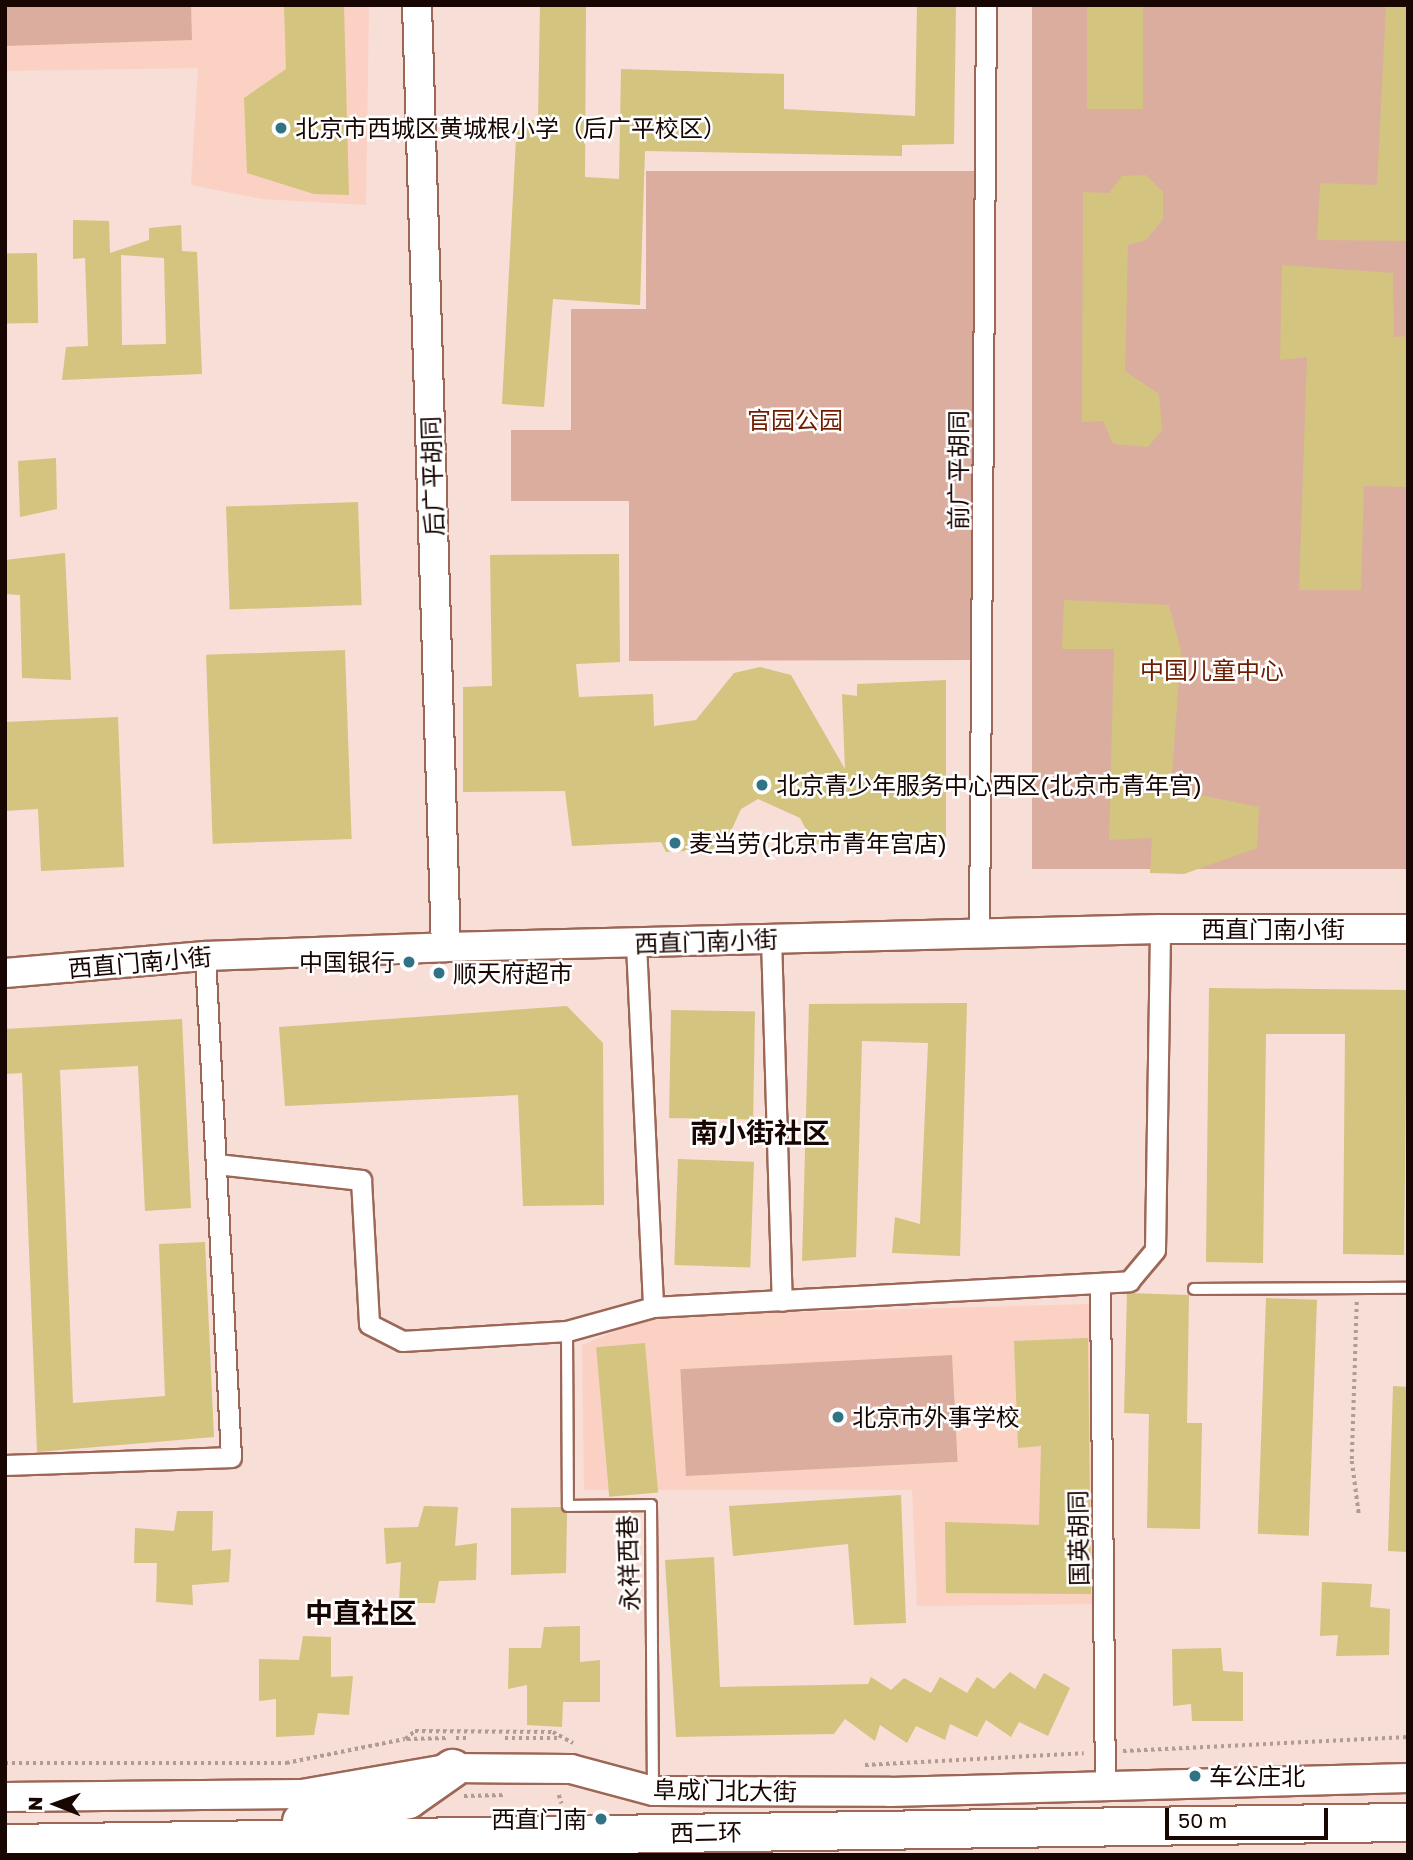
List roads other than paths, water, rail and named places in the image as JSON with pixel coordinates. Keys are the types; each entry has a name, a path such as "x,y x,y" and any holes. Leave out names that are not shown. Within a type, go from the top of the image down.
{"highway":[{"path":"223,1842 278,1824 408,1799 457,1767"},
{"name":"西二环","path":"17,1840 223,1842 1408,1822"}],"street":[{"name":"后广平胡同","path":"417,5 446,947"},
{"name":"前广平胡同","path":"979,935 986,5"},
{"name":"西直门南小街","path":"5,973 205,956 446,947 1160,929 1408,929"},
{"path":"217,1164 361,1180 369,1324 402,1341 567,1331 653,1307 1100,1287 1129,1281 1155,1250 1160,929"},
{"path":"771,938 782,1301"},
{"path":"636,944 653,1307"},
{"path":"5,1465 230,1457 205,956"},
{"name":"国英胡同","path":"1100,1287 1105,1788"},
{"name":"阜成门北大街","path":"5,1797 302,1794 457,1767 570,1769 653,1791 1105,1788 1408,1778"}],"lane":[{"path":"1194,1289 1408,1288"},
{"name":"永祥西巷","path":"567,1331 568,1506 651,1504 653,1791"}],"place":[{"name":"北京市西城区黄城根小学（后广平校区）","path":"281,128"},
{"name":"北京青少年服务中心西区(北京市青年宫)","path":"762,785"},
{"name":"麦当劳(北京市青年宫店)","path":"675,843"},
{"name":"中国银行","path":"409,962"},
{"name":"顺天府超市","path":"439,973"},
{"name":"北京市外事学校","path":"838,1417"},
{"name":"车公庄北","path":"1195,1776"},
{"name":"西直门南","path":"601,1819"}],"district":[{"name":"南小街社区","path":"760,1133"},
{"name":"中直社区","path":"361,1613"}],"park label":[{"name":"官园公园","path":"795,420"},
{"name":"中国儿童中心","path":"1212,670"}]}
